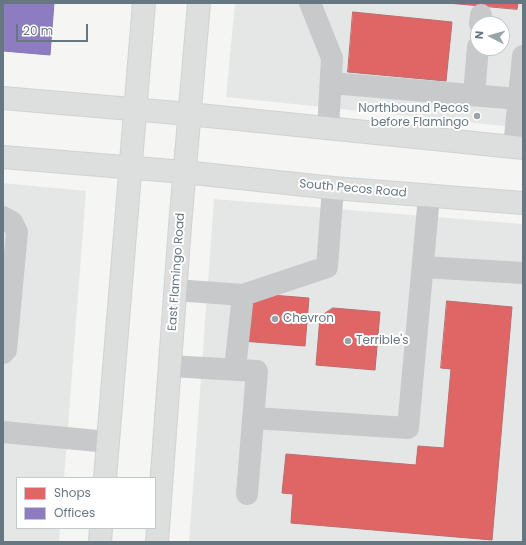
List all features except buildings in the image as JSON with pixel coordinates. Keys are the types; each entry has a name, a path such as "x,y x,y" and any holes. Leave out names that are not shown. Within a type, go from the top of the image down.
{"main road":[{"path":"105,477 144,3"},
{"name":"East Flamingo Road","path":"157,542 184,172 199,3"},
{"path":"3,98 189,114 519,148"},
{"name":"South Pecos Road","path":"3,157 184,172 333,188 523,203"},
{"path":"100,542 101,529"}],"lane":[{"path":"310,3 332,58 328,129"},
{"path":"474,95 477,56"},
{"path":"519,148 518,99 523,56"},
{"path":"331,83 518,99"},
{"path":"175,290 243,295 327,267 333,188"},
{"path":"254,418 408,428 429,196"},
{"path":"3,217 12,222 17,232 6,350 3,353"},
{"path":"423,267 523,273"},
{"path":"235,369 243,295"},
{"path":"170,366 257,371 247,494"},
{"path":"3,432 108,442"}],"shaded area":[{"path":"235,3 523,3 523,128 226,97"},
{"path":"3,183 86,191 64,477 16,477 16,529 60,529 59,542 3,542"},
{"path":"214,199 523,224 523,542 189,542"}],"place":[{"name":"Northbound Pecos before Flamingo","path":"477,116"},
{"name":"Chevron","path":"275,319"},
{"name":"Terrible's","path":"348,341"}]}
